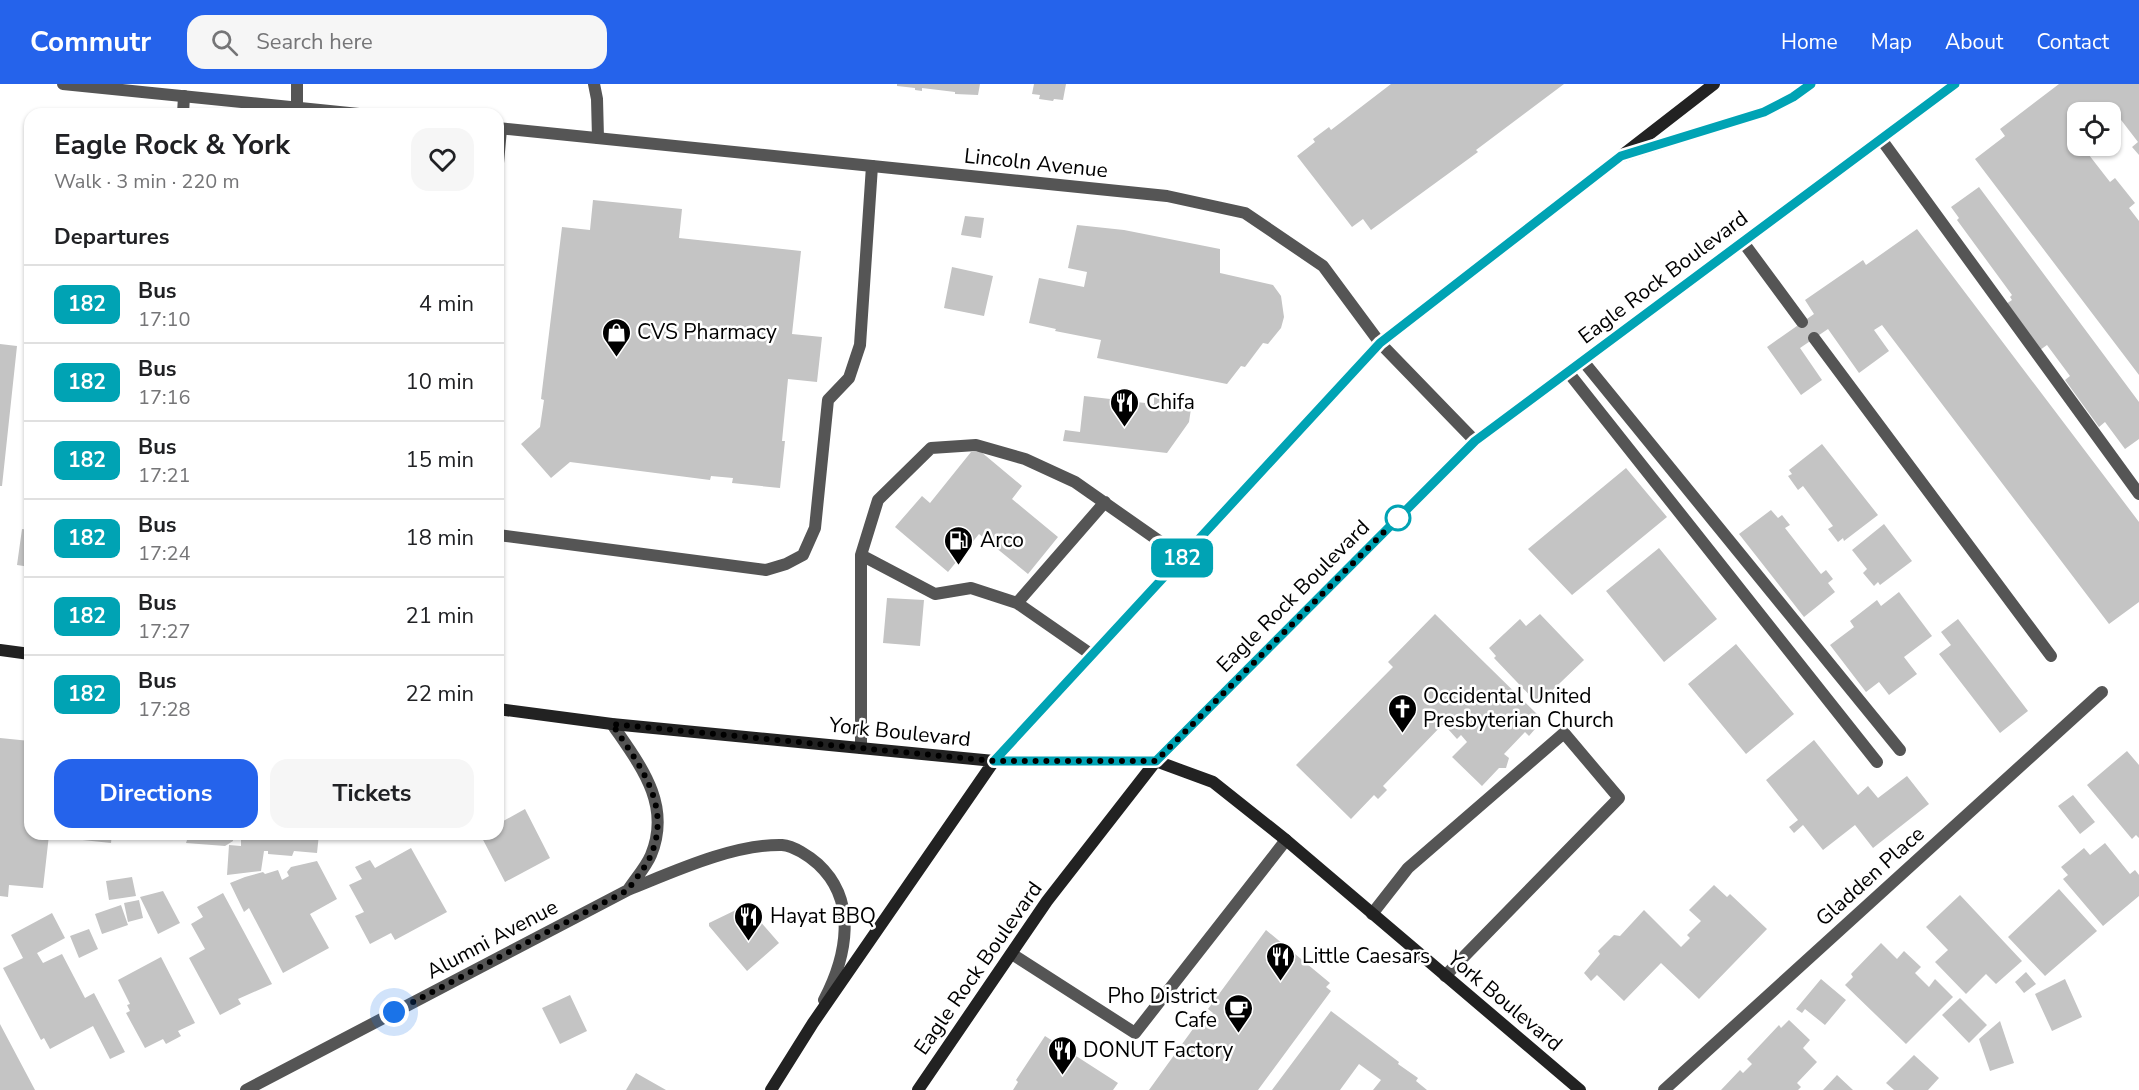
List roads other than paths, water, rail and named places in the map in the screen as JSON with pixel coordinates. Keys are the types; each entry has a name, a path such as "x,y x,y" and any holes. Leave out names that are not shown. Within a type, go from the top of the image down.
{"main road":[{"path":"771,1090 813,1023 994,761 1380,343 1714,84"},
{"name":"Eagle Rock Boulevard","path":"918,1090 1047,901 1156,761 1475,441 1955,84"},
{"path":"0,650 24,653"},
{"name":"York Boulevard","path":"504,710 612,724 994,761 1156,761 1213,782 1286,840 1580,1090"}],"street":[{"path":"63,84 297,108 297,84"},
{"path":"594,84 597,99 598,138"},
{"path":"1621,156 1764,112 1793,97 1811,84"},
{"path":"183,108 184,96"},
{"name":"Lincoln Avenue","path":"504,128 1167,196 1245,213 1323,266 1380,343 1475,441"},
{"path":"1881,140 2139,494"},
{"path":"504,536 766,570 786,564 803,555 815,528 828,400 849,378 860,345 872,166"},
{"path":"1743,242 1802,322"},
{"path":"1814,338 2051,657"},
{"path":"1583,361 1900,750"},
{"path":"1568,372 1877,762"},
{"path":"861,748 861,555 878,500 932,448 976,445 1025,459 1075,482 1182,557"},
{"path":"1017,603 1105,502"},
{"path":"861,555 935,594 971,588 1017,603 1092,655"},
{"name":"Gladden Place","path":"1664,1090 2102,692"},
{"name":"Alumni Avenue","path":"612,724 642,770 656,801 658,832 650,857 628,890"},
{"path":"1372,914 1408,868 1564,733 1619,798 1445,976"},
{"path":"1012,954 1135,1033 1286,840"},
{"name":"Alumni Avenue","path":"246,1090 628,890 691,865 753,848 785,845 809,856 830,876 844,905 844,942 834,981 813,1023"}],"place":[{"name":"CVS Pharmacy","path":"616,358"},
{"name":"Chifa","path":"1125,428"},
{"name":"Arco","path":"959,566"},
{"name":"Occidental United Presbyterian Church","path":"1402,734"},
{"name":"Hayat BBQ","path":"749,942"},
{"name":"Little Caesars","path":"1281,982"},
{"name":"Pho District Cafe","path":"1238,1034"},
{"name":"DONUT Factory","path":"1062,1076"}]}
